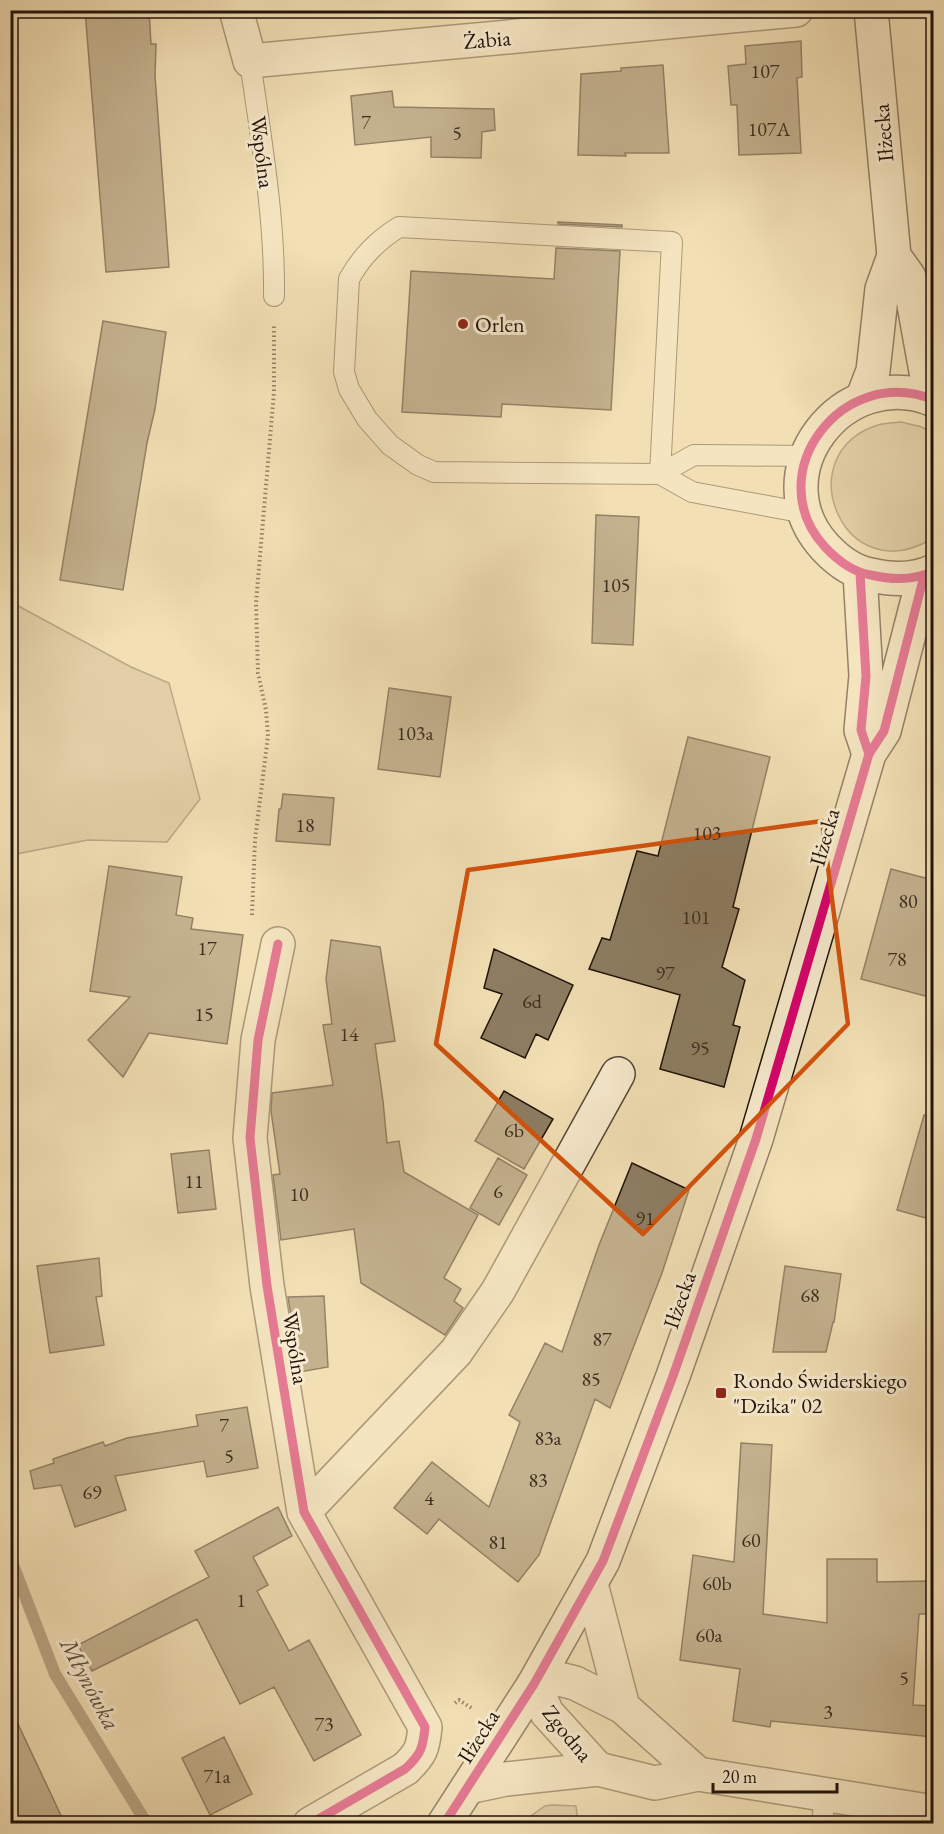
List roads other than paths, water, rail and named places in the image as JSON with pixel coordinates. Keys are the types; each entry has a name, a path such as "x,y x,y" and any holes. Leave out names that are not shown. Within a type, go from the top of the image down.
{"street":[{"name":"Wspólna","path":"236,10 250,62"},
{"name":"Żabia","path":"250,62 796,10"},
{"name":"Iłżecka","path":"863,397 873,371 882,289 894,256 871,10"},
{"name":"Iłżecka","path":"894,256 909,277 932,400"},
{"path":"928,573 892,580 860,573 836,559 817,538 805,513 801,484 806,456 819,431 838,411 863,397 886,393 909,393 932,400"},
{"name":"Iłżecka","path":"860,573 866,676 861,730 868,754"},
{"name":"Iłżecka","path":"444,1824 534,1684 603,1561 673,1376 756,1139 868,754 884,731 928,573"},
{"name":"Wspólna","path":"276,953 258,1040 250,1138 267,1286 304,1512 425,1727"},
{"path":"304,1512 456,1352 498,1291 618,1074"},
{"path":"591,1584 623,1707"},
{"name":"Zgodna","path":"598,1769 548,1713 534,1684 559,1679 575,1683 623,1707 698,1774 823,1810 933,1812"},
{"name":"Iłżecka","path":"310,1824 405,1769 418,1758 424,1745 425,1727"},
{"name":"Zgodna","path":"468,1787 506,1779 598,1769 655,1783 698,1774"}],"lane":[{"name":"Wspólna","path":"250,62 267,180 274,265 274,296"},
{"path":"660,474 672,242 399,227 375,243 356,266 349,279 344,372 349,389 367,419 390,445 403,455 434,472 660,474 692,492 805,513"},
{"path":"660,474 694,455 806,456"}],"waterway":[{"name":"Młynówka","path":"10,1557 55,1674 147,1824"}],"place":[{"name":"Orlen","path":"463,324"},
{"name":"Rondo Świderskiego \"Dzika\" 02","path":"721,1393"}]}
